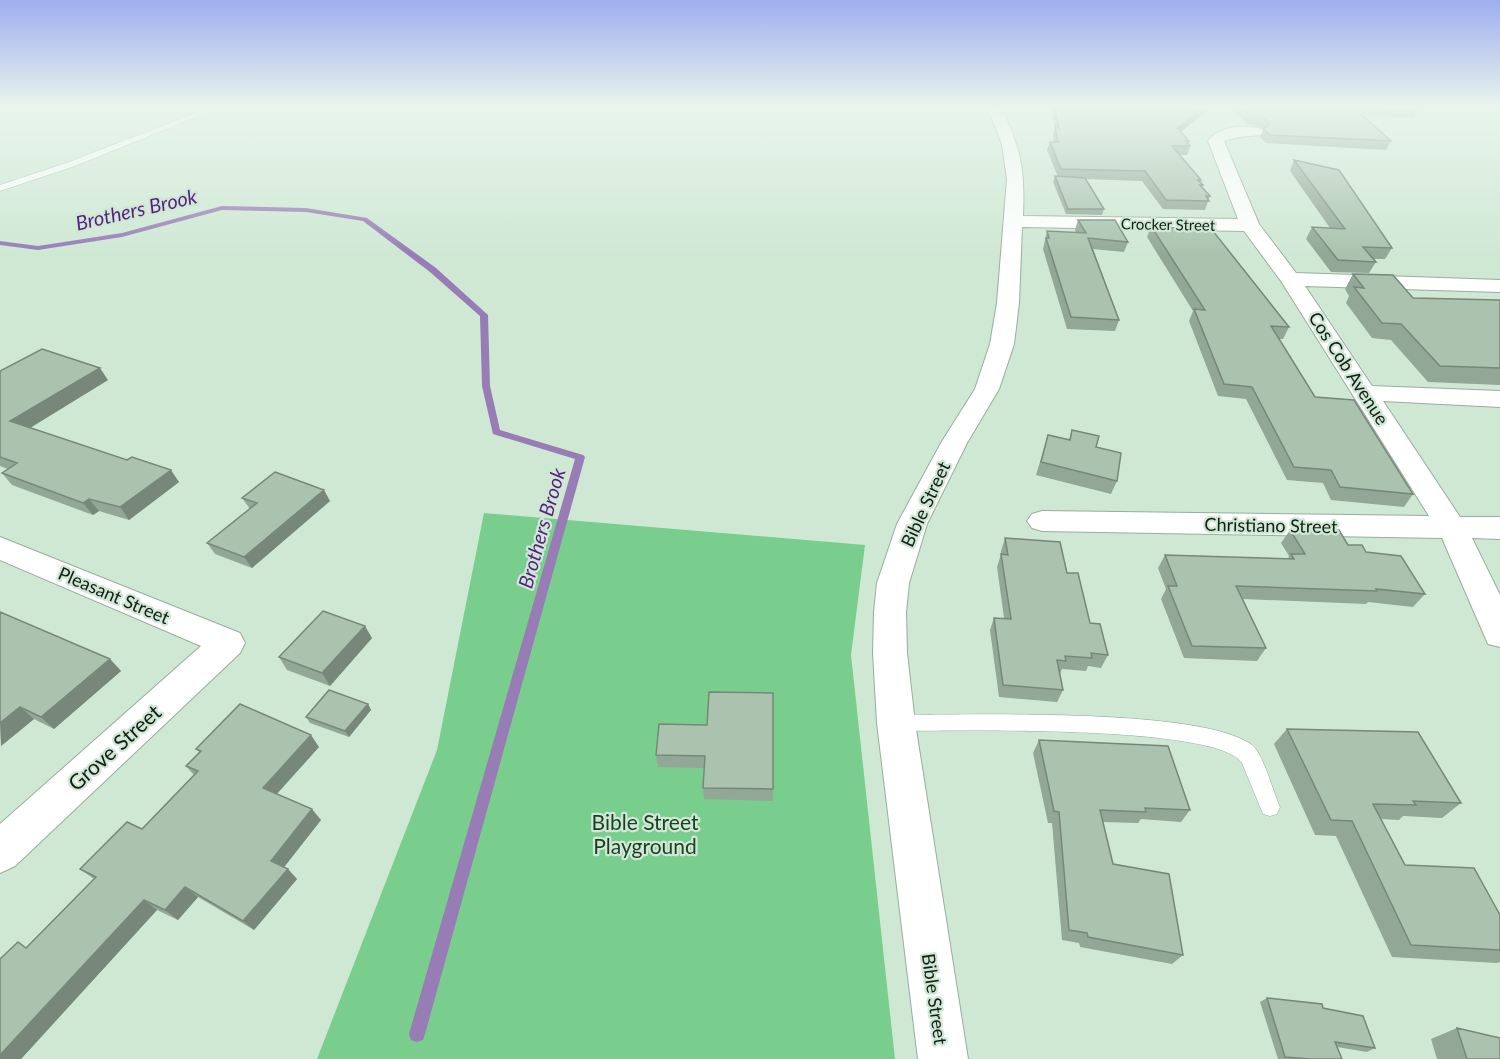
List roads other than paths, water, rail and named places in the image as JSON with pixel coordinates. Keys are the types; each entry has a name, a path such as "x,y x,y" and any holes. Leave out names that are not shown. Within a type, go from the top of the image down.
{"street":[{"name":"Bible Street","path":"943,1059 896,723 890,653 890,612 893,584 912,524 993,377 1005,324 1017,179 1014,156"},
{"name":"Cos Cob Avenue","path":"1222,156 1250,225 1290,279 1452,528 1474,571 1500,634"},
{"name":"Crocker Street","path":"1014,221 1250,225"},
{"path":"1290,279 1500,286"},
{"path":"1366,393 1500,399"},
{"name":"Christiano Street","path":"1042,520 1500,528"},
{"name":"Pleasant Street","path":"0,548 228,643"},
{"name":"Grove Street","path":"0,852 228,643"}],"lane":[{"path":"0,188 91,156"},
{"path":"896,723 1065,723 1201,734 1227,741 1246,752 1270,807"}],"waterway":[{"name":"Brothers Brook","path":"0,243 38,248 122,235 222,208 306,210 365,219 433,270 484,315 486,386 496,432 580,457 417,1034"}],"park label":[{"name":"Bible Street Playground","path":"645,833"}]}
